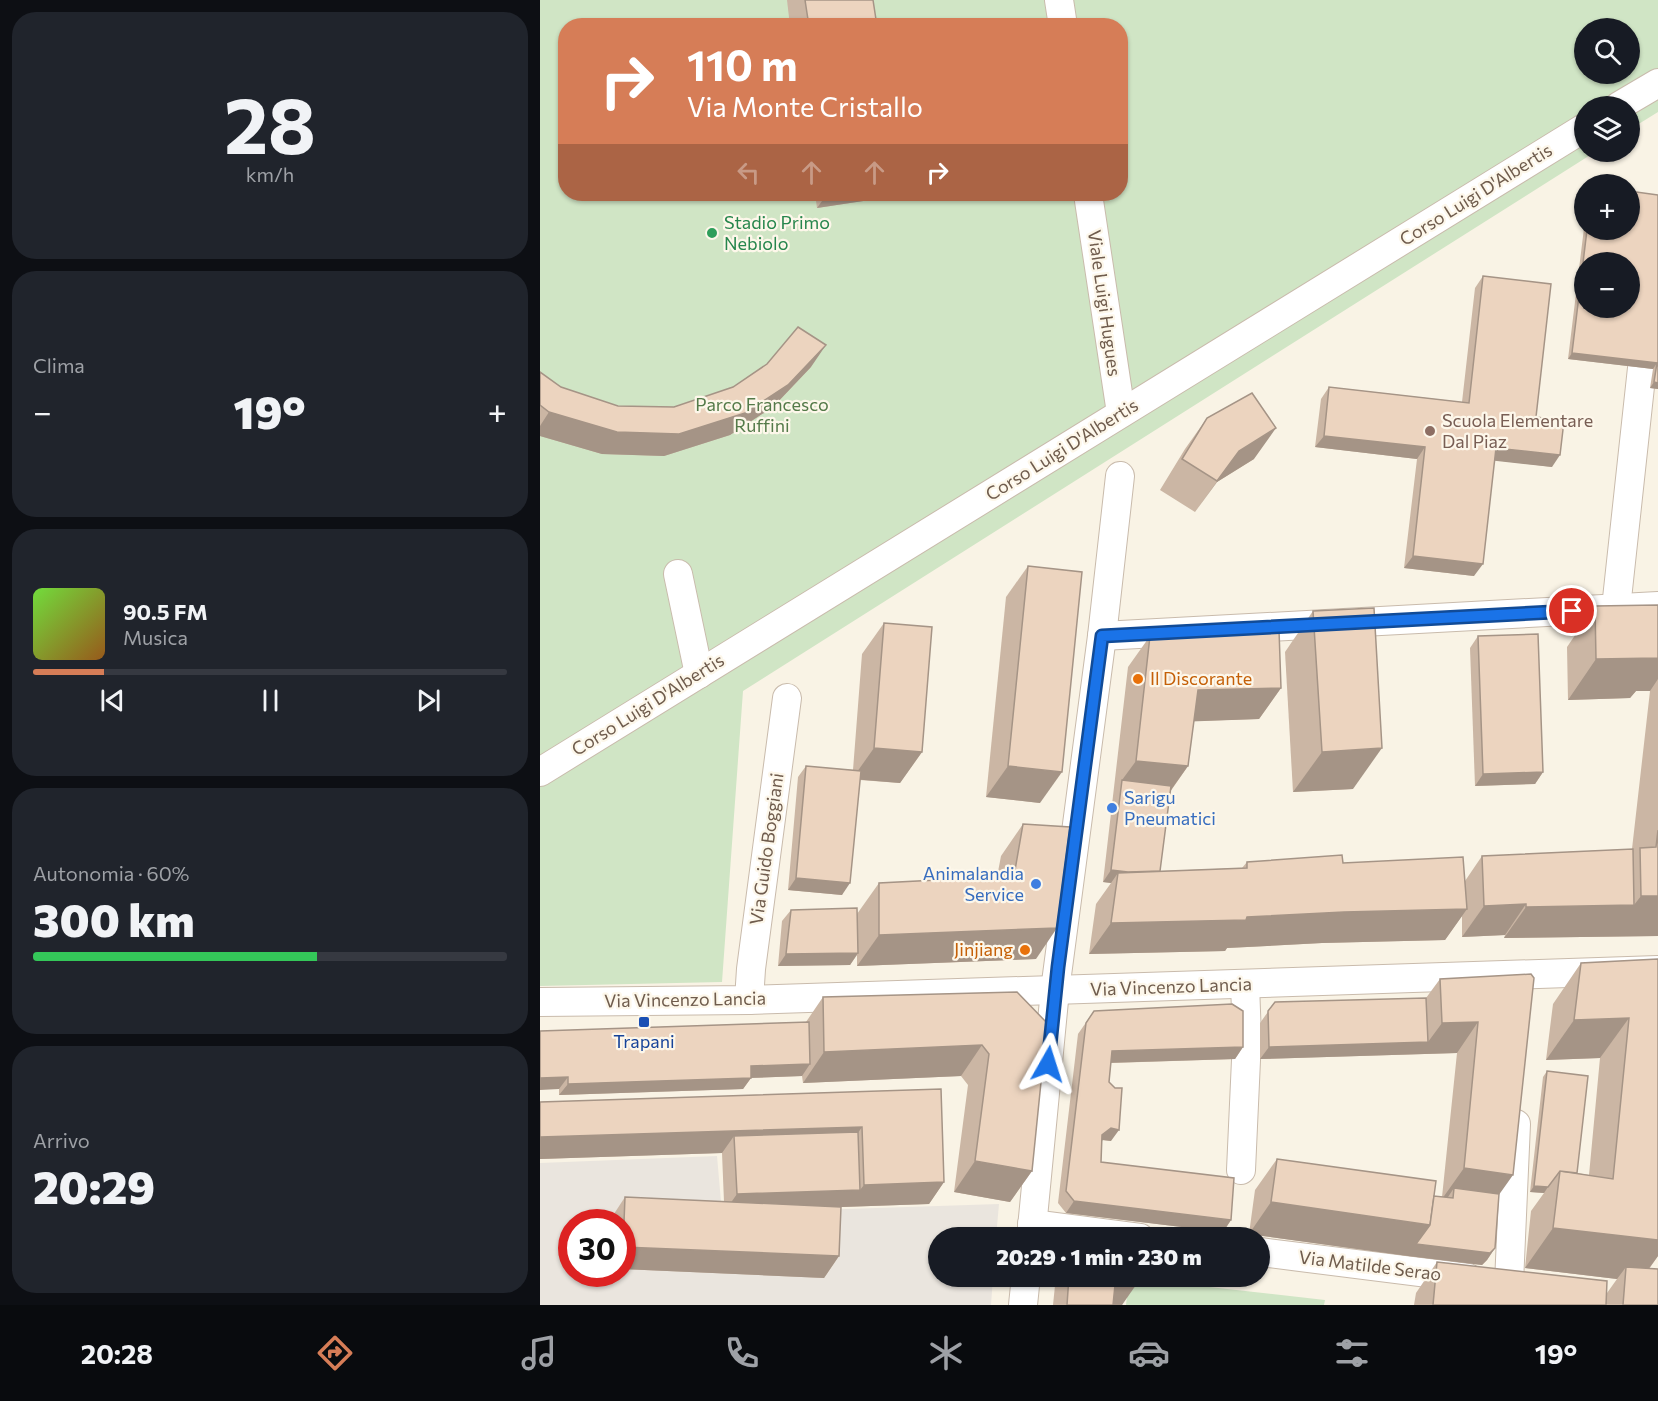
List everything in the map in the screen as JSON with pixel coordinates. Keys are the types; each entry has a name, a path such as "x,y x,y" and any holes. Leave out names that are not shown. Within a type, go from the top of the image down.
{"street":[{"path":"1059,0 1062,18"},
{"path":"1637,96 1658,83"},
{"name":"Corso Luigi D'Albertis","path":"540,772 1574,134"},
{"name":"Viale Luigi Hugues","path":"1089,201 1120,413"},
{"path":"1616,608 1641,368"},
{"path":"1032,1227 1055,990 1102,636 1120,476"},
{"path":"678,574 699,674"},
{"path":"1102,636 1658,606"},
{"name":"Via Guido Boggiani","path":"748,1000 787,698"},
{"name":"Via Vincenzo Lancia","path":"540,1002 748,1000 1245,984 1523,989 1658,970"},
{"path":"1241,1170 1247,1038 1245,984"},
{"name":"Via Matilde Serao","path":"1270,1253 1520,1285 1518,1095"},
{"path":"1023,1305 1025,1287"}],"shaded area":[{"path":"717,1156 722,1213 999,1204 997,1227 928,1227 928,1287 992,1287 991,1305 540,1305 540,1163"}],"green space":[{"name":"Parco Francesco Ruffini","path":"540,0 1658,0 1658,112 1640,123 1640,96 1574,96 1574,162 1579,162 743,691 722,982 540,986"},
{"path":"1128,1287 1209,1287 1325,1300 1324,1305 1126,1305"}],"building":[{"path":"805,0 873,0 876,18 808,18"},
{"path":"1640,193 1658,195 1658,383 1654,382 1657,363 1572,353 1576,318 1640,318 1640,252 1584,252 1586,240 1640,240"},
{"name":"Scuola Elementare Dal Piaz","path":"1483,276 1551,284 1536,417 1564,421 1560,455 1496,448 1483,564 1413,556 1425,447 1324,436 1329,387 1469,403"},
{"path":"798,327 826,345 788,385 745,413 679,434 617,432 549,412 540,405 540,372 561,387 618,406 674,407 733,387 767,364"},
{"path":"1252,393 1276,428 1239,451 1217,481 1182,459 1207,418"},
{"path":"1028,566 1082,572 1062,772 1008,766"},
{"path":"1658,605 1658,658 1596,659 1595,606"},
{"path":"1374,608 1382,748 1322,752 1313,611"},
{"path":"884,623 932,627 922,752 874,748"},
{"path":"1279,630 1281,688 1198,690 1188,766 1136,761 1150,636"},
{"path":"1538,634 1543,772 1483,774 1478,636"},
{"path":"806,766 861,771 850,883 796,878"},
{"path":"1122,780 1171,786 1160,871 1111,870"},
{"path":"1023,824 1070,827 1057,928 879,935 879,883 1014,876"},
{"path":"1658,830 1658,896 1641,896 1640,848 1656,847"},
{"path":"1633,849 1634,905 1484,906 1482,856"},
{"path":"1342,855 1343,863 1463,857 1467,909 1344,912 1247,917 1246,920 1111,923 1118,873 1247,868 1247,862"},
{"path":"857,908 858,953 786,954 791,910"},
{"path":"1658,959 1658,1240 1553,1228 1560,1171 1613,1179 1629,1018 1574,1020 1581,963"},
{"path":"1531,974 1534,978 1513,1175 1464,1168 1478,1022 1442,1023 1440,979"},
{"path":"1017,992 1047,1023 1032,1171 975,1161 989,1054 982,1045 824,1052 823,997"},
{"path":"1426,998 1428,1042 1269,1047 1268,1011 1275,1002"},
{"path":"1232,1004 1243,1011 1243,1047 1112,1051 1109,1082 1115,1088 1122,1088 1119,1130 1111,1128 1102,1135 1101,1162 1234,1178 1231,1220 1074,1201 1066,1191 1086,1023 1094,1011"},
{"path":"809,1022 810,1064 751,1066 751,1078 568,1084 568,1077 540,1078 540,1031"},
{"path":"1547,1071 1588,1076 1577,1173 1560,1171 1548,1187 1534,1186"},
{"path":"941,1089 944,1182 864,1185 862,1127 540,1137 540,1102"},
{"path":"858,1132 860,1190 737,1194 734,1136"},
{"path":"1277,1159 1436,1181 1430,1225 1271,1202"},
{"path":"1454,1188 1499,1194 1495,1248 1490,1253 1416,1244 1430,1225 1434,1196 1453,1198"},
{"path":"625,1197 841,1207 839,1256 636,1248 636,1209 625,1209"},
{"path":"1437,1262 1607,1281 1606,1305 1433,1305"},
{"path":"1626,1267 1658,1269 1658,1305 1623,1305"},
{"path":"1068,1287 1115,1287 1113,1305 1067,1305"}],"place":[{"name":"Stadio Primo Nebiolo","path":"712,233"},
{"name":"Scuola Elementare Dal Piaz","path":"1430,431"},
{"name":"Il Discorante","path":"1138,679"},
{"name":"Sarigu Pneumatici","path":"1112,808"},
{"name":"Animalandia Service","path":"1036,884"},
{"name":"Jinjiang","path":"1025,950"},
{"name":"Trapani","path":"644,1022"}],"route":[{"path":"1048,1064 1055,990 1102,636 1572,611"}]}
